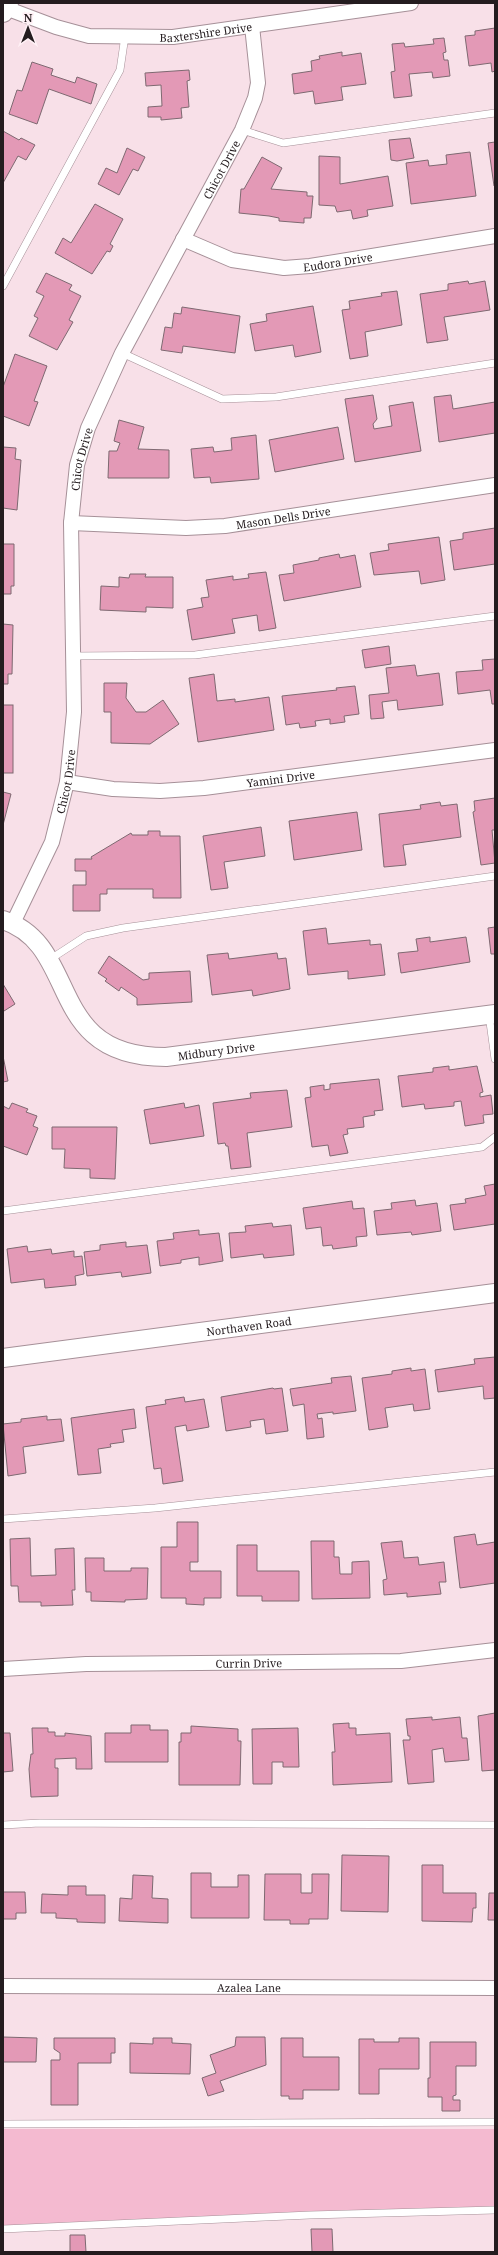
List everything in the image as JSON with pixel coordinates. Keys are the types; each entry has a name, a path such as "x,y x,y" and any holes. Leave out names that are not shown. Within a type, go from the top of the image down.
{"street":[{"name":"Baxtershire Drive","path":"5,7 56,27 89,36 173,37 411,3"},
{"name":"Chicot Drive","path":"8,921 52,842 67,782 74,712 71,523 77,466 88,428 122,353 242,130 255,98 258,83 252,26"},
{"name":"Eudora Drive","path":"183,239 232,260 284,268 310,266 495,236"},
{"name":"Mason Dells Drive","path":"71,523 186,528 225,526 495,485"},
{"name":"Yamini Drive","path":"67,782 113,789 160,791 204,788 495,750"},
{"name":"Midbury Drive","path":"8,921 30,936 49,960 72,1006 92,1034 108,1045 127,1054 146,1057 166,1057 492,1014"},
{"name":"Northaven Road","path":"3,1358 495,1293"},
{"name":"Currin Drive","path":"3,1669 86,1664 402,1661 495,1650"},
{"name":"Azalea Lane","path":"3,1986 495,1988"}],"lane":[{"path":"3,286 120,70 125,36"},
{"path":"242,130 283,143 495,114"},
{"path":"122,353 222,399 276,396 495,363"},
{"path":"73,656 195,655 495,616"},
{"path":"49,960 86,936 123,928 495,876"},
{"path":"492,1014 495,1058"},
{"path":"3,1211 482,1147 495,1137"},
{"path":"3,1519 154,1508 495,1472"},
{"path":"3,1825 40,1823 495,1825"},
{"path":"3,2124 495,2122"},
{"path":"3,2229 310,2215 495,2210"}],"shaded area":[{"path":"3,2129 495,2129 495,2212 3,2226"}],"building":[{"path":"495,28 495,71 492,72 491,63 469,66 465,36 475,35 475,31"},
{"path":"444,38 446,52 443,53 444,60 448,60 450,76 433,78 432,72 409,74 412,96 394,98 391,72 395,71 392,44 404,43 405,47 434,44 433,39"},
{"path":"342,52 342,56 361,53 366,84 341,87 343,100 315,104 313,91 294,94 292,74 312,71 311,61 320,59 319,56"},
{"path":"32,62 53,69 51,75 75,83 77,77 97,84 91,104 49,89 37,124 9,114 17,90 22,91"},
{"path":"189,70 190,80 187,81 189,107 181,108 182,118 161,120 161,117 148,117 148,107 162,106 161,85 146,86 145,73"},
{"path":"3,131 19,140 21,138 35,145 26,160 18,156 3,183"},
{"path":"410,138 414,158 397,161 391,160 389,140"},
{"path":"495,142 495,186 494,186 488,143"},
{"path":"127,148 145,157 138,171 133,169 119,195 98,184 106,168 117,173"},
{"path":"470,152 476,196 411,204 406,163 428,160 429,166 447,164 446,155"},
{"path":"319,156 340,157 340,184 388,176 393,206 367,210 368,216 353,219 351,210 337,212 335,206 319,205"},
{"path":"262,157 282,168 271,189 307,192 307,196 313,196 311,218 304,218 304,223 279,221 279,218 269,216 239,213 241,189 244,189"},
{"path":"95,204 123,219 110,244 113,246 110,252 107,251 92,274 55,253 63,238 71,243"},
{"path":"46,273 72,285 69,290 81,296 69,320 73,322 57,350 29,336 38,318 34,316 44,296 36,292"},
{"path":"468,281 469,284 485,281 490,310 444,317 448,340 427,343 420,294 448,290 448,284"},
{"path":"397,291 402,325 365,332 368,356 350,359 342,310 350,309 349,301 382,296 381,293"},
{"path":"313,306 321,352 295,357 293,345 255,351 250,324 267,321 266,314"},
{"path":"182,307 240,316 235,353 183,346 182,353 161,350 165,327 172,328 174,313 181,314"},
{"path":"15,354 47,366 34,401 38,402 29,426 3,416 3,387"},
{"path":"373,395 377,419 373,424 374,429 392,426 389,406 413,402 421,451 355,462 345,399"},
{"path":"451,395 453,409 495,402 495,433 439,442 434,397"},
{"path":"119,420 144,427 138,449 169,450 169,478 108,478 109,451 117,451 120,443 114,441"},
{"path":"338,427 344,459 275,472 269,440"},
{"path":"256,435 259,479 211,483 210,477 194,478 191,449 213,447 214,452 232,450 231,438"},
{"path":"3,447 16,448 15,459 21,460 17,510 3,508"},
{"path":"495,528 495,564 454,570 450,541 463,539 463,533"},
{"path":"439,537 445,580 421,584 419,571 374,575 370,553 389,550 388,544"},
{"path":"3,544 14,544 14,586 11,586 11,594 3,594"},
{"path":"339,554 340,558 355,555 361,587 284,601 279,575 294,573 293,565"},
{"path":"266,572 276,628 259,631 257,615 232,619 235,633 192,640 187,610 203,607 201,598 209,597 206,580 233,576 233,580 249,578 248,574"},
{"path":"130,574 146,574 145,577 173,577 173,608 146,607 146,612 100,610 101,586 119,587 119,577 129,578"},
{"path":"3,624 13,625 12,674 8,674 8,684 3,684"},
{"path":"389,646 391,664 365,668 362,650"},
{"path":"495,659 495,704 492,704 490,690 458,694 456,672 483,670 482,660"},
{"path":"415,665 417,676 439,673 443,705 398,710 397,700 382,702 384,718 371,719 369,695 389,693 386,668"},
{"path":"214,674 217,701 235,699 235,702 269,697 274,730 198,742 189,678"},
{"path":"104,683 127,683 126,698 136,712 146,712 163,700 179,724 150,744 111,743 111,712 104,712"},
{"path":"355,686 359,714 344,716 345,722 330,724 330,719 315,721 316,726 300,728 299,723 286,725 282,696 337,690 336,688"},
{"path":"3,705 13,705 13,773 3,773"},
{"path":"3,792 11,794 3,825"},
{"path":"495,798 495,830 492,830 495,863 481,865 473,812 475,811 474,801"},
{"path":"440,802 441,806 457,804 461,837 403,845 406,865 384,867 379,814 421,809 420,805"},
{"path":"357,812 362,850 294,860 289,821"},
{"path":"261,827 265,856 224,862 228,888 211,890 203,836"},
{"path":"148,831 160,831 160,836 180,836 181,898 153,898 153,889 107,889 107,894 100,894 100,911 73,911 73,885 86,885 86,871 75,871 75,859 92,859 91,857 131,833 132,835 148,835"},
{"path":"495,927 495,954 491,954 488,928"},
{"path":"326,928 328,944 370,940 370,945 381,944 385,975 348,979 348,971 308,975 303,931"},
{"path":"430,937 430,942 466,937 470,962 401,973 398,953 418,951 416,939"},
{"path":"228,953 229,959 277,953 278,959 286,958 290,989 253,996 252,990 212,995 207,955"},
{"path":"109,956 143,980 149,979 149,973 190,971 192,1002 137,1005 137,998 121,987 119,991 105,981 107,979 98,973"},
{"path":"3,984 15,1004 4,1011 3,1010"},
{"path":"3,1056 8,1081 3,1082"},
{"path":"449,1066 449,1070 477,1066 483,1092 480,1093 480,1097 491,1095 493,1114 483,1115 484,1123 465,1126 461,1101 454,1102 454,1106 425,1109 424,1104 402,1107 398,1076 433,1072 433,1068"},
{"path":"379,1079 383,1110 374,1111 375,1115 363,1117 364,1127 347,1129 348,1134 343,1135 348,1153 330,1156 328,1145 312,1147 305,1098 311,1097 310,1087 324,1085 324,1090 330,1089 330,1084"},
{"path":"287,1090 292,1127 247,1133 251,1167 231,1169 228,1146 226,1146 225,1143 218,1144 213,1103 251,1098 250,1093"},
{"path":"12,1103 28,1109 26,1112 37,1116 33,1126 38,1128 27,1155 3,1146 3,1106 9,1109"},
{"path":"184,1103 185,1108 199,1105 204,1136 150,1144 144,1110"},
{"path":"52,1127 117,1127 115,1179 90,1178 90,1169 64,1168 65,1149 52,1149"},
{"path":"495,1184 495,1224 454,1230 450,1205 466,1203 465,1199 486,1195 484,1186"},
{"path":"415,1200 416,1206 437,1203 441,1231 412,1235 411,1232 377,1235 374,1211 392,1209 391,1203"},
{"path":"352,1201 353,1209 364,1208 367,1236 356,1237 357,1246 333,1249 332,1245 323,1246 321,1227 306,1229 303,1208"},
{"path":"272,1223 273,1227 291,1225 294,1255 264,1258 263,1254 231,1258 229,1233 246,1232 245,1226"},
{"path":"199,1230 199,1235 219,1233 223,1261 199,1265 199,1257 181,1260 181,1263 160,1266 157,1241 174,1239 173,1233"},
{"path":"126,1242 126,1247 147,1245 151,1273 122,1277 121,1272 87,1276 84,1252 100,1250 100,1245"},
{"path":"27,1246 28,1252 51,1249 52,1254 74,1251 74,1257 82,1256 84,1274 75,1276 76,1285 45,1288 44,1279 11,1283 7,1249"},
{"path":"495,1357 495,1398 484,1399 483,1386 438,1392 435,1370 475,1364 474,1359"},
{"path":"411,1368 411,1371 425,1369 430,1409 414,1411 413,1404 385,1408 388,1427 369,1430 362,1378 392,1374 392,1371"},
{"path":"351,1376 356,1411 333,1414 333,1412 317,1414 318,1419 322,1418 324,1437 307,1439 304,1404 293,1406 290,1389 332,1383 331,1378"},
{"path":"273,1388 282,1388 288,1431 266,1434 264,1419 250,1421 251,1427 226,1431 221,1397"},
{"path":"184,1397 185,1402 204,1399 209,1427 187,1431 186,1425 175,1427 183,1481 163,1484 161,1468 154,1469 146,1407 166,1404 165,1400"},
{"path":"134,1409 136,1428 122,1430 124,1442 110,1444 111,1447 98,1449 101,1473 78,1475 71,1418"},
{"path":"47,1416 47,1420 61,1419 64,1441 23,1447 26,1473 8,1476 3,1424 21,1422 21,1419"},
{"path":"177,1522 198,1522 198,1562 190,1562 190,1571 221,1571 221,1598 204,1598 204,1605 186,1604 186,1598 161,1598 161,1547 177,1547"},
{"path":"475,1534 477,1545 495,1542 495,1583 460,1588 454,1537"},
{"path":"30,1538 31,1576 56,1575 55,1549 74,1548 75,1590 72,1590 73,1605 41,1606 41,1602 19,1602 18,1586 11,1586 10,1539"},
{"path":"311,1541 334,1541 334,1557 339,1557 340,1574 352,1574 352,1562 369,1561 370,1598 312,1599"},
{"path":"402,1541 404,1558 418,1557 419,1565 444,1562 446,1582 439,1582 441,1594 407,1597 407,1593 384,1595 383,1580 387,1579 381,1543"},
{"path":"237,1545 257,1545 257,1571 299,1571 299,1601 262,1601 262,1596 237,1596"},
{"path":"85,1558 104,1558 104,1571 131,1571 131,1568 148,1568 147,1599 125,1600 125,1602 91,1601 91,1592 86,1592"},
{"path":"495,1713 495,1770 482,1771 478,1716"},
{"path":"432,1717 432,1720 460,1717 462,1738 467,1738 469,1760 445,1762 443,1748 432,1750 434,1782 408,1784 403,1740 410,1740 410,1736 408,1736 406,1719"},
{"path":"349,1723 349,1728 356,1728 356,1735 390,1733 392,1782 333,1785 332,1752 335,1752 333,1724"},
{"path":"131,1725 150,1725 150,1730 168,1730 168,1762 105,1762 105,1733 131,1733"},
{"path":"191,1726 238,1729 238,1741 241,1741 240,1785 179,1785 179,1742 181,1742 181,1733 191,1733"},
{"path":"32,1728 48,1728 48,1732 55,1732 55,1736 65,1736 65,1733 91,1736 92,1769 76,1769 76,1758 55,1759 55,1768 58,1768 58,1796 31,1797 29,1769 31,1754 33,1754"},
{"path":"298,1728 299,1767 283,1767 283,1762 272,1762 272,1784 253,1784 252,1729"},
{"path":"3,1733 10,1733 13,1771 3,1772"},
{"path":"342,1855 389,1856 388,1912 341,1911"},
{"path":"422,1865 443,1865 443,1893 476,1893 476,1908 473,1908 472,1922 422,1921"},
{"path":"191,1873 211,1873 211,1887 238,1887 238,1875 249,1875 249,1918 191,1918"},
{"path":"265,1874 301,1874 301,1893 312,1893 312,1874 329,1874 328,1919 309,1919 309,1924 290,1924 290,1920 264,1920"},
{"path":"133,1875 153,1876 152,1898 168,1899 168,1923 119,1921 120,1898 132,1899"},
{"path":"68,1886 86,1886 86,1895 105,1895 105,1923 77,1922 77,1919 56,1918 56,1913 41,1913 42,1894 68,1895"},
{"path":"3,1892 25,1892 26,1913 16,1913 16,1919 3,1919"},
{"path":"489,1893 495,1893 495,1920 488,1920"},
{"path":"3,2037 37,2038 36,2062 3,2062"},
{"path":"236,2037 265,2037 266,2065 220,2081 224,2091 208,2096 202,2078 216,2073 210,2055 235,2046"},
{"path":"54,2038 115,2038 115,2053 111,2053 111,2063 78,2063 78,2105 51,2105 51,2060 60,2060 60,2053 54,2049"},
{"path":"153,2038 172,2038 172,2043 191,2044 190,2074 130,2073 130,2043 153,2044"},
{"path":"281,2038 303,2038 303,2057 339,2057 339,2090 303,2090 303,2099 289,2099 289,2096 281,2096"},
{"path":"399,2038 419,2038 419,2069 379,2069 379,2094 359,2094 359,2039 374,2039 374,2042 399,2042"},
{"path":"430,2042 476,2042 476,2066 456,2066 456,2095 453,2096 453,2100 460,2100 460,2111 442,2111 442,2097 428,2097 428,2078 430,2078"},
{"path":"311,2229 332,2229 333,2252 312,2252"},
{"path":"70,2235 85,2235 86,2252 70,2252"}]}
